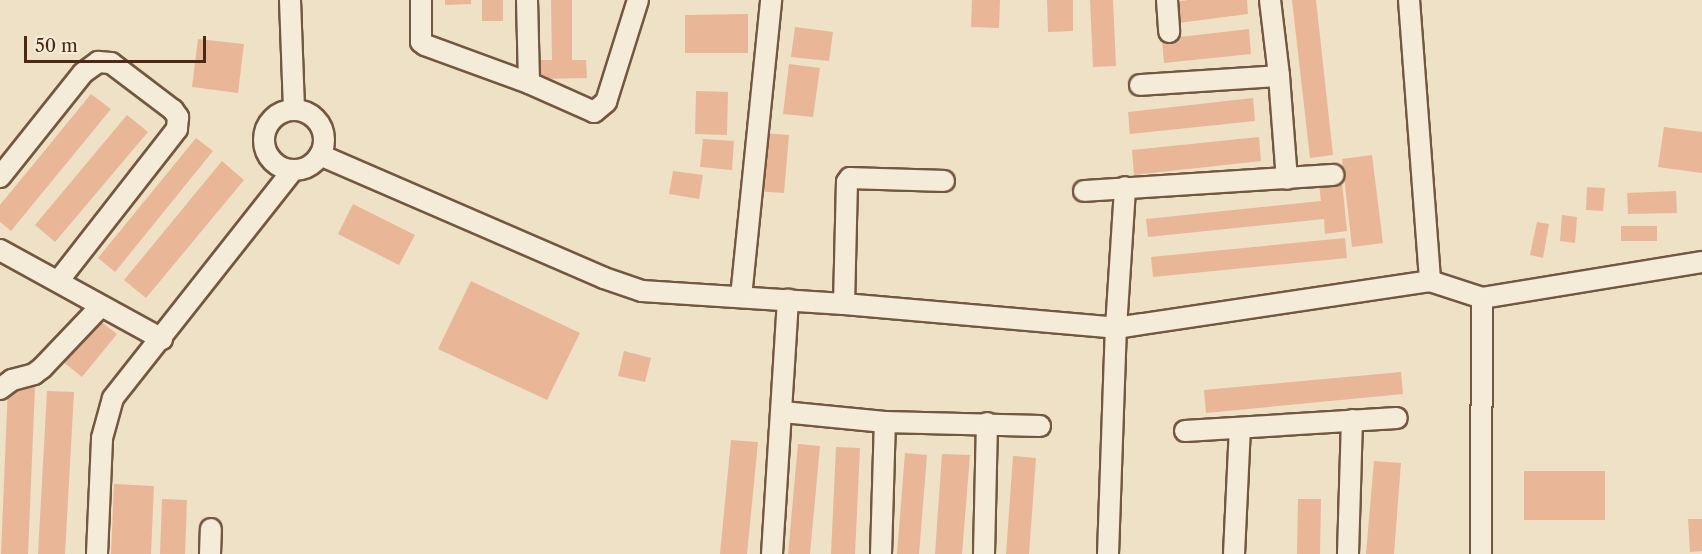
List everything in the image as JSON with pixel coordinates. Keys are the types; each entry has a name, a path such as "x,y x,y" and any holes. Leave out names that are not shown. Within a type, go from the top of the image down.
{"street":[{"path":"290,0 294,110"},
{"path":"421,0 421,42 424,45 529,83 594,112 606,102 638,0"},
{"path":"527,0 529,83"},
{"path":"741,297 771,0"},
{"path":"1167,0 1169,32"},
{"path":"1270,0 1287,179"},
{"path":"1409,0 1430,281"},
{"path":"0,177 83,73 98,62 111,63 173,110 178,117 177,129 59,280"},
{"path":"1140,85 1279,76"},
{"path":"294,110 313,117 320,125 323,145 320,155 313,163 292,170 282,168 267,155 264,135 274,117 294,110"},
{"path":"320,155 604,278 642,291 844,304 1116,328 1430,281 1482,298 1702,262"},
{"path":"97,554 102,438 106,416 113,398 162,339 292,170"},
{"path":"1084,191 1334,175"},
{"path":"844,304 848,182 850,178 944,181"},
{"path":"1108,554 1116,328 1125,187"},
{"path":"0,250 59,280 100,307 162,339"},
{"path":"1480,554 1482,298"},
{"path":"772,554 783,412 788,300"},
{"path":"0,389 12,380 34,374 42,368 100,307"},
{"path":"783,412 885,422 1040,426"},
{"path":"1185,431 1397,418"},
{"path":"1348,554 1352,420"},
{"path":"881,554 885,422"},
{"path":"984,554 987,423"},
{"path":"1234,554 1240,429"},
{"path":"210,554 211,529"}],"building":[{"path":"445,0 471,0 471,4 445,5"},
{"path":"482,0 503,0 503,21 482,21"},
{"path":"551,0 572,0 572,60 586,60 587,78 540,79 540,60 552,60"},
{"path":"972,0 1000,0 999,28 971,27"},
{"path":"1047,0 1073,0 1073,31 1048,32"},
{"path":"1090,0 1113,0 1116,66 1093,67"},
{"path":"1247,0 1248,14 1178,23 1176,2"},
{"path":"1292,0 1316,0 1333,155 1310,158"},
{"path":"748,14 748,53 685,53 685,15"},
{"path":"795,27 833,32 829,61 791,57"},
{"path":"1249,29 1251,54 1164,63 1162,39"},
{"path":"198,39 244,44 238,93 192,87"},
{"path":"789,64 820,68 813,117 783,114"},
{"path":"696,91 728,92 727,135 695,134"},
{"path":"91,94 111,109 11,231 0,222 0,205"},
{"path":"1253,98 1255,121 1130,134 1128,112"},
{"path":"127,115 148,132 55,242 35,225"},
{"path":"1664,127 1702,132 1702,173 1658,167"},
{"path":"762,133 789,135 784,193 756,191"},
{"path":"1259,137 1261,161 1134,175 1132,150"},
{"path":"196,138 213,151 115,272 98,258"},
{"path":"703,139 734,141 732,170 700,167"},
{"path":"1372,155 1383,243 1352,247 1342,159"},
{"path":"222,161 244,180 146,298 124,280"},
{"path":"673,171 703,175 699,199 669,194"},
{"path":"1342,182 1347,231 1325,234 1324,219 1148,237 1146,219 1321,201 1319,184"},
{"path":"1587,187 1605,188 1603,211 1586,210"},
{"path":"1676,191 1677,213 1628,214 1627,193"},
{"path":"353,204 415,235 399,265 338,234"},
{"path":"1562,215 1577,217 1575,243 1560,241"},
{"path":"1537,222 1549,224 1543,258 1530,255"},
{"path":"1621,226 1657,226 1657,241 1621,241"},
{"path":"1345,238 1347,258 1153,277 1151,257"},
{"path":"471,281 580,333 547,400 438,349"},
{"path":"96,318 117,334 82,377 62,361"},
{"path":"624,351 651,358 645,382 618,376"},
{"path":"1401,372 1403,394 1206,413 1204,390"},
{"path":"8,386 35,387 28,554 1,554"},
{"path":"47,391 74,392 65,554 38,554"},
{"path":"731,440 758,442 747,554 720,554"},
{"path":"798,444 820,446 810,554 788,554"},
{"path":"836,447 860,448 855,554 831,554"},
{"path":"905,453 927,455 919,554 897,554"},
{"path":"942,454 970,455 962,554 935,554"},
{"path":"1013,456 1036,458 1029,554 1006,554"},
{"path":"1374,461 1401,463 1394,554 1366,554"},
{"path":"1524,471 1605,471 1605,520 1524,520"},
{"path":"114,484 154,486 151,554 111,554"},
{"path":"162,499 187,500 185,554 160,554"},
{"path":"1298,499 1321,499 1320,554 1297,554"},
{"path":"1688,519 1702,519 1702,551 1690,552"}]}
